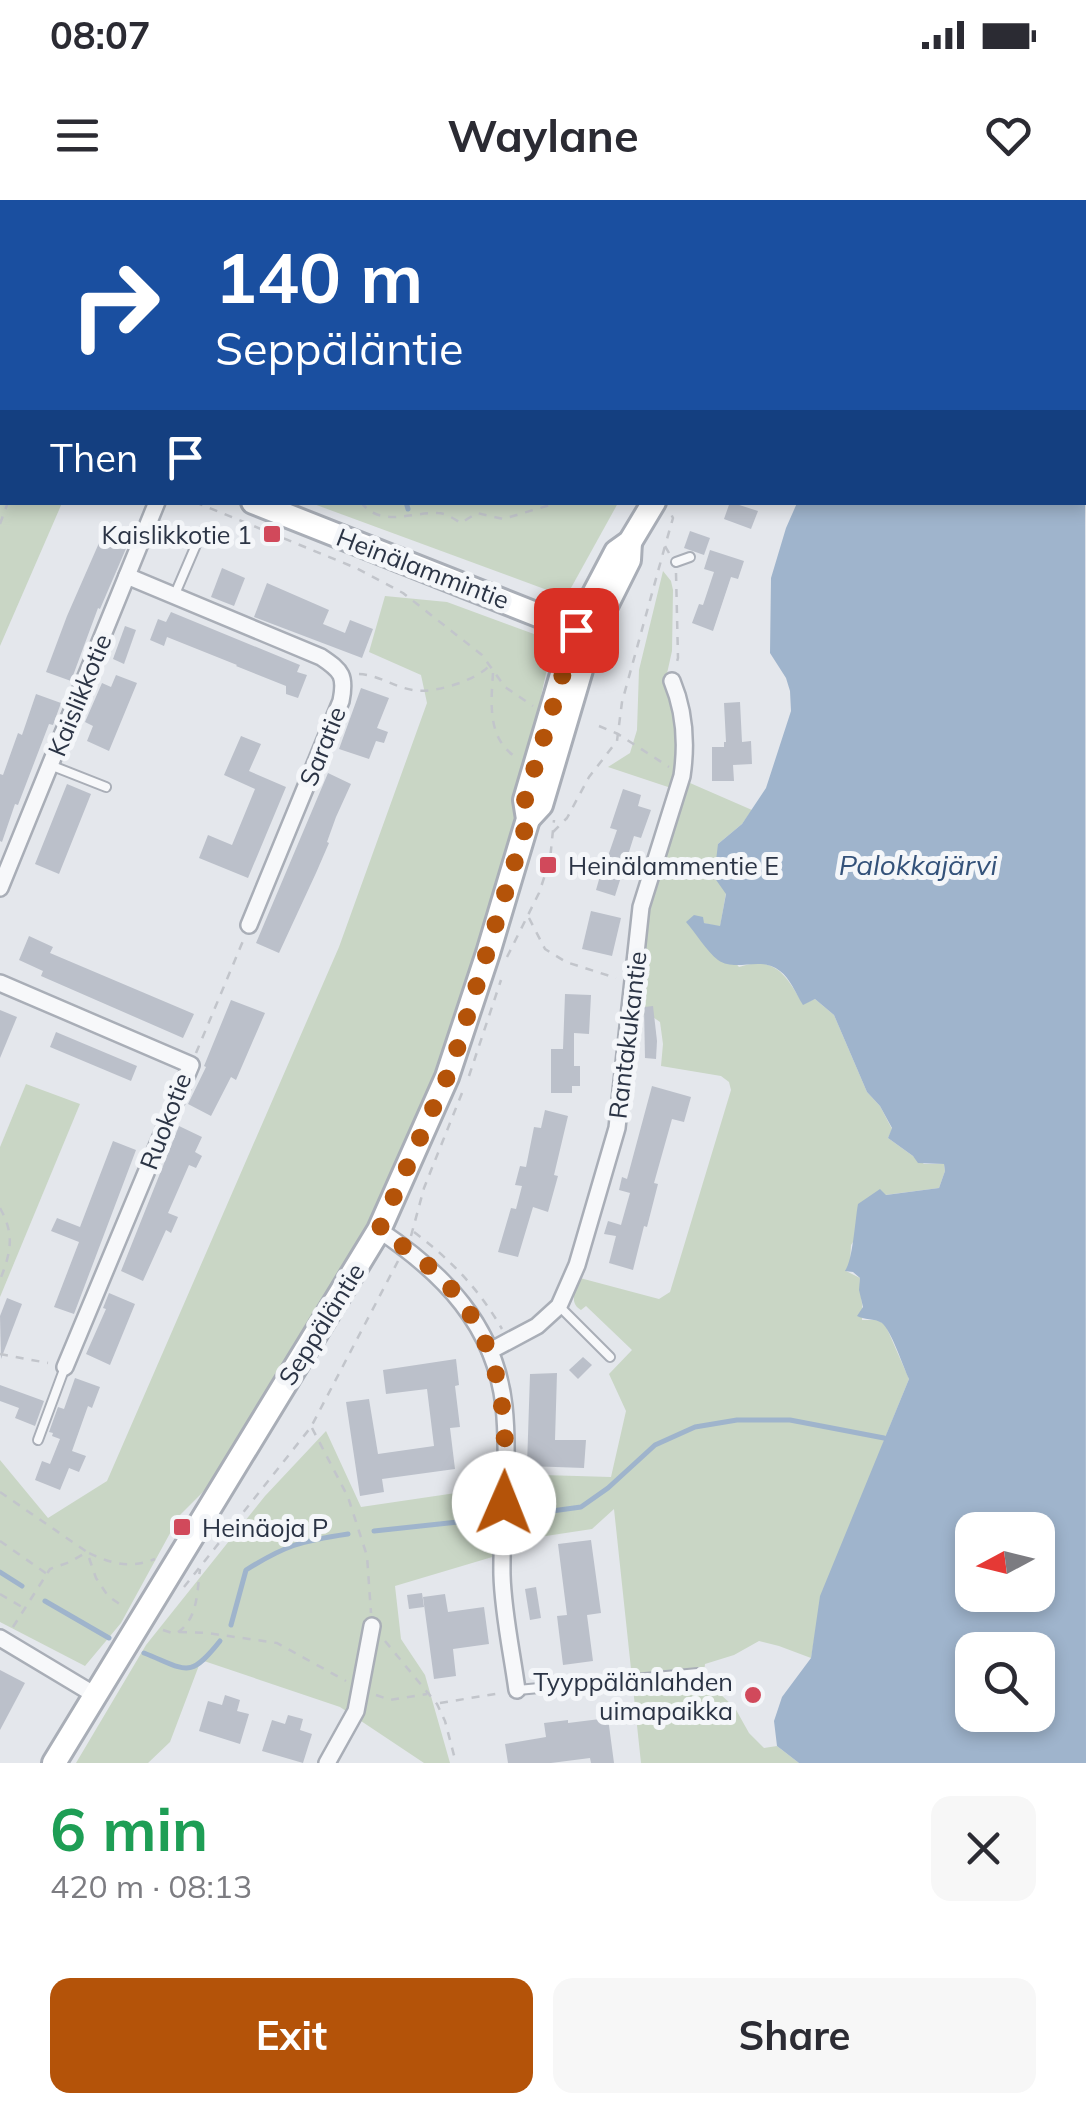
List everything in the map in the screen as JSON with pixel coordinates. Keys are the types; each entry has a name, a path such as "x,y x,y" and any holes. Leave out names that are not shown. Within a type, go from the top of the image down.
{"main road":[{"name":"Heinälammintie","path":"261,505 583,633"},
{"name":"Seppäläntie","path":"54,1763 379,1230 447,1077 528,819 525,800 583,633 616,552 630,542 651,507"}],"street":[{"name":"Kaislikkotie","path":"0,888 157,505"},
{"name":"Saratie","path":"127,576 321,657 343,676 341,701 248,925"},
{"name":"Rantakukantie","path":"559,1306 576,1265 617,1128 641,908 682,776 685,732 682,704 672,681"},
{"name":"Ruokotie","path":"0,983 190,1065 65,1367"},
{"path":"379,1230 425,1262 448,1284 490,1351 504,1404 502,1585 517,1690"},
{"path":"490,1351 537,1326 559,1306"},
{"path":"327,1763 356,1712 372,1626"},
{"path":"3,1639 95,1695"}],"lane":[{"path":"148,524 196,545 174,596"},
{"path":"676,562 690,557"},
{"path":"50,765 106,788"},
{"path":"559,1306 610,1357"},
{"path":"38,1440 65,1367"},
{"path":"517,1690 698,1673"}],"path":[{"path":"202,505 356,568 403,593 482,655 512,694 534,706"},
{"path":"363,505 376,516 442,512 461,523 476,513 503,519 550,505"},
{"path":"553,832 567,818 618,734 622,702 674,518 669,510 651,507"},
{"path":"665,546 676,562 678,658 672,681"},
{"path":"343,676 367,674 410,690 428,692 472,678 488,666"},
{"path":"493,671 496,736 501,746 517,758 514,773"},
{"path":"599,726 682,776"},
{"path":"528,917 545,949 566,962 634,981"},
{"path":"190,1065 248,925"},
{"path":"0,1208 8,1222 11,1252 0,1280"},
{"path":"413,1231 461,1271 509,1341"},
{"path":"0,1354 65,1367"},
{"path":"177,1597 311,1426 348,1498 366,1556 372,1626 438,1704 456,1763"},
{"path":"0,1492 103,1560 130,1566 163,1555"},
{"path":"0,1541 47,1574"},
{"path":"3,1639 50,1570 87,1552"},
{"path":"87,1552 96,1578 108,1596 130,1611"},
{"path":"179,1632 186,1628 194,1613 200,1568"},
{"path":"0,1594 24,1608"},
{"path":"164,1630 277,1643 360,1690 390,1700 428,1694"},
{"path":"438,1704 517,1690"}],"green space":[{"path":"0,505 61,505 0,646"},
{"path":"316,505 616,505 566,597"},
{"path":"663,571 673,590 672,651 664,687 679,712 679,768 690,783 752,810 718,844 726,893 720,927 704,923 694,915 739,967 771,966 785,977 803,1004 815,999 834,1015 867,1092 892,1129 888,1138 924,1164 944,1164 945,1171 939,1188 885,1195 851,1245 846,1271 860,1278 862,1320 885,1324 909,1379 815,1635 811,1658 759,1641 734,1655 705,1664 703,1682 735,1708 749,1733 764,1748 777,1746 799,1763 641,1763 614,1509 592,1529 506,1542 509,1474 611,1477 626,1411 609,1374 632,1350 586,1306 581,1310 577,1307 575,1291 580,1278 659,1299 670,1292 731,1090 729,1082 721,1076 661,1066 660,1022 650,1015 637,1014 649,910 683,792 608,767 630,753 637,730 639,670"},
{"path":"385,596 447,602 553,641 501,882 431,1091 361,1244 205,1490 180,1515 121,1623 85,1666 0,1622 0,1460 48,1518 107,1481 339,947 427,703 421,675 369,652"},
{"path":"26,1084 80,1104 0,1297 0,1147"},
{"path":"326,1431 361,1507 503,1486 499,1555 395,1586 401,1639 425,1675 450,1763 424,1763 340,1707 201,1660 170,1742 148,1763 76,1763 146,1645 265,1496"}],"water":[{"name":"Palokkajärvi","path":"796,505 1085,505 1086,1763 799,1763 777,1746 774,1721 782,1697 811,1658 820,1596 909,1379 882,1323 857,1316 863,1307 860,1278 845,1271 858,1204 880,1189 886,1195 939,1188 945,1171 944,1164 918,1163 888,1138 892,1128 867,1092 834,1015 815,999 803,1005 787,978 772,966 733,965 718,960 686,922 694,915 703,917 704,923 720,926 726,894 714,877 718,844 742,824 766,788 791,711 786,678 770,653 771,578"}],"building":[{"path":"729,505 758,511 751,529 724,519"},
{"path":"106,527 131,537 98,608 71,681 46,672"},
{"path":"690,531 710,538 704,555 684,548"},
{"path":"710,550 744,561 738,579 731,577 713,631 692,623 714,572 704,569"},
{"path":"222,568 245,578 234,606 211,597"},
{"path":"267,583 329,610 323,624 345,633 350,620 373,629 362,658 254,617"},
{"path":"171,612 300,665 297,672 307,675 298,698 286,694 286,686 167,637 164,646 150,640 158,619 166,622"},
{"path":"125,626 136,630 124,664 113,659"},
{"path":"116,675 137,683 109,751 87,741 93,726 85,722 102,683 111,687"},
{"path":"361,688 389,698 377,728 388,732 384,743 376,741 369,759 339,749"},
{"path":"36,694 61,703 2,842 0,774 3,775 18,733 22,735"},
{"path":"740,702 742,742 751,741 752,764 733,765 734,781 712,781 712,747 724,747 726,742 724,703"},
{"path":"241,736 261,744 249,771 286,787 248,878 199,858 208,835 232,845 255,789 224,775"},
{"path":"328,773 351,784 279,953 256,943"},
{"path":"67,784 91,794 59,874 35,864"},
{"path":"623,789 641,795 638,806 651,810 641,838 634,836 615,896 596,890 600,876 590,873 594,859 606,862 617,830 610,828"},
{"path":"591,911 621,918 612,956 582,949"},
{"path":"29,936 53,947 50,953 194,1014 183,1038 41,976 43,971 19,960"},
{"path":"565,994 591,995 589,1034 574,1033 574,1066 580,1066 580,1086 572,1086 572,1093 551,1093 551,1049 563,1049"},
{"path":"231,1000 265,1013 236,1080 231,1077 211,1116 188,1104"},
{"path":"653,1006 656,1059 645,1058 644,1007"},
{"path":"0,1010 17,1017 0,1058"},
{"path":"56,1032 137,1066 131,1081 50,1047"},
{"path":"652,1086 691,1097 684,1122 672,1119 633,1270 609,1263 616,1236 604,1234 608,1221 621,1225 630,1193 619,1190 622,1177 627,1179"},
{"path":"545,1110 568,1116 548,1212 533,1207 518,1257 498,1252 522,1186 515,1185 520,1166 526,1167 534,1127 541,1128"},
{"path":"179,1126 202,1137 195,1152 202,1156 196,1168 189,1165 168,1213 178,1217 171,1233 166,1230 143,1281 121,1271"},
{"path":"113,1141 136,1150 74,1314 54,1307 79,1242 51,1231 57,1218 80,1227"},
{"path":"109,1293 135,1304 110,1365 86,1354"},
{"path":"7,1298 22,1304 1,1359 0,1316"},
{"path":"583,1357 592,1365 578,1379 569,1370"},
{"path":"456,1359 460,1427 450,1428 455,1469 382,1479 384,1492 360,1496 346,1402 369,1399 378,1454 434,1446 427,1389 386,1394 383,1370"},
{"path":"557,1373 555,1440 586,1440 584,1468 527,1466 530,1374"},
{"path":"75,1378 100,1387 92,1408 88,1406 72,1451 86,1456 79,1472 69,1468 60,1490 35,1480 42,1461 50,1464 60,1439 49,1432 58,1407 64,1409"},
{"path":"0,1385 44,1401 35,1426 15,1418 19,1408 0,1401"},
{"path":"591,1540 601,1613 587,1615 593,1661 563,1665 557,1616 567,1615 558,1544"},
{"path":"536,1587 541,1618 530,1620 525,1589"},
{"path":"422,1593 424,1607 409,1609 407,1595"},
{"path":"445,1594 448,1612 484,1607 489,1644 453,1649 456,1676 434,1679 423,1597"},
{"path":"0,1670 25,1683 0,1730"},
{"path":"225,1695 240,1700 237,1711 249,1714 240,1744 199,1731 208,1701 222,1705"},
{"path":"288,1715 303,1719 300,1730 312,1734 303,1763 262,1751 272,1720 285,1724"},
{"path":"608,1718 614,1763 591,1763 590,1758 508,1763 505,1744 546,1737 544,1723"}],"waterway":[{"path":"407,505 408,509"},
{"path":"523,1515 581,1507 655,1445 695,1427 737,1420 790,1420 884,1438"},
{"path":"374,1531 486,1519"},
{"path":"231,1625 246,1570 294,1545 348,1534"},
{"path":"0,1572 22,1586"},
{"path":"45,1601 109,1638"},
{"path":"144,1653 186,1668 201,1662 220,1641"}],"place":[{"name":"Kaislikkotie 1","path":"272,534"},
{"name":"Heinälammentie E","path":"548,865"},
{"name":"Heinäoja P","path":"182,1527"},
{"name":"Tyyppälänlahden uimapaikka","path":"753,1695"}],"route":[{"path":"504,1503 504,1404 490,1351 448,1284 425,1262 379,1230 458,1046 528,819 525,800 576,630"}]}
